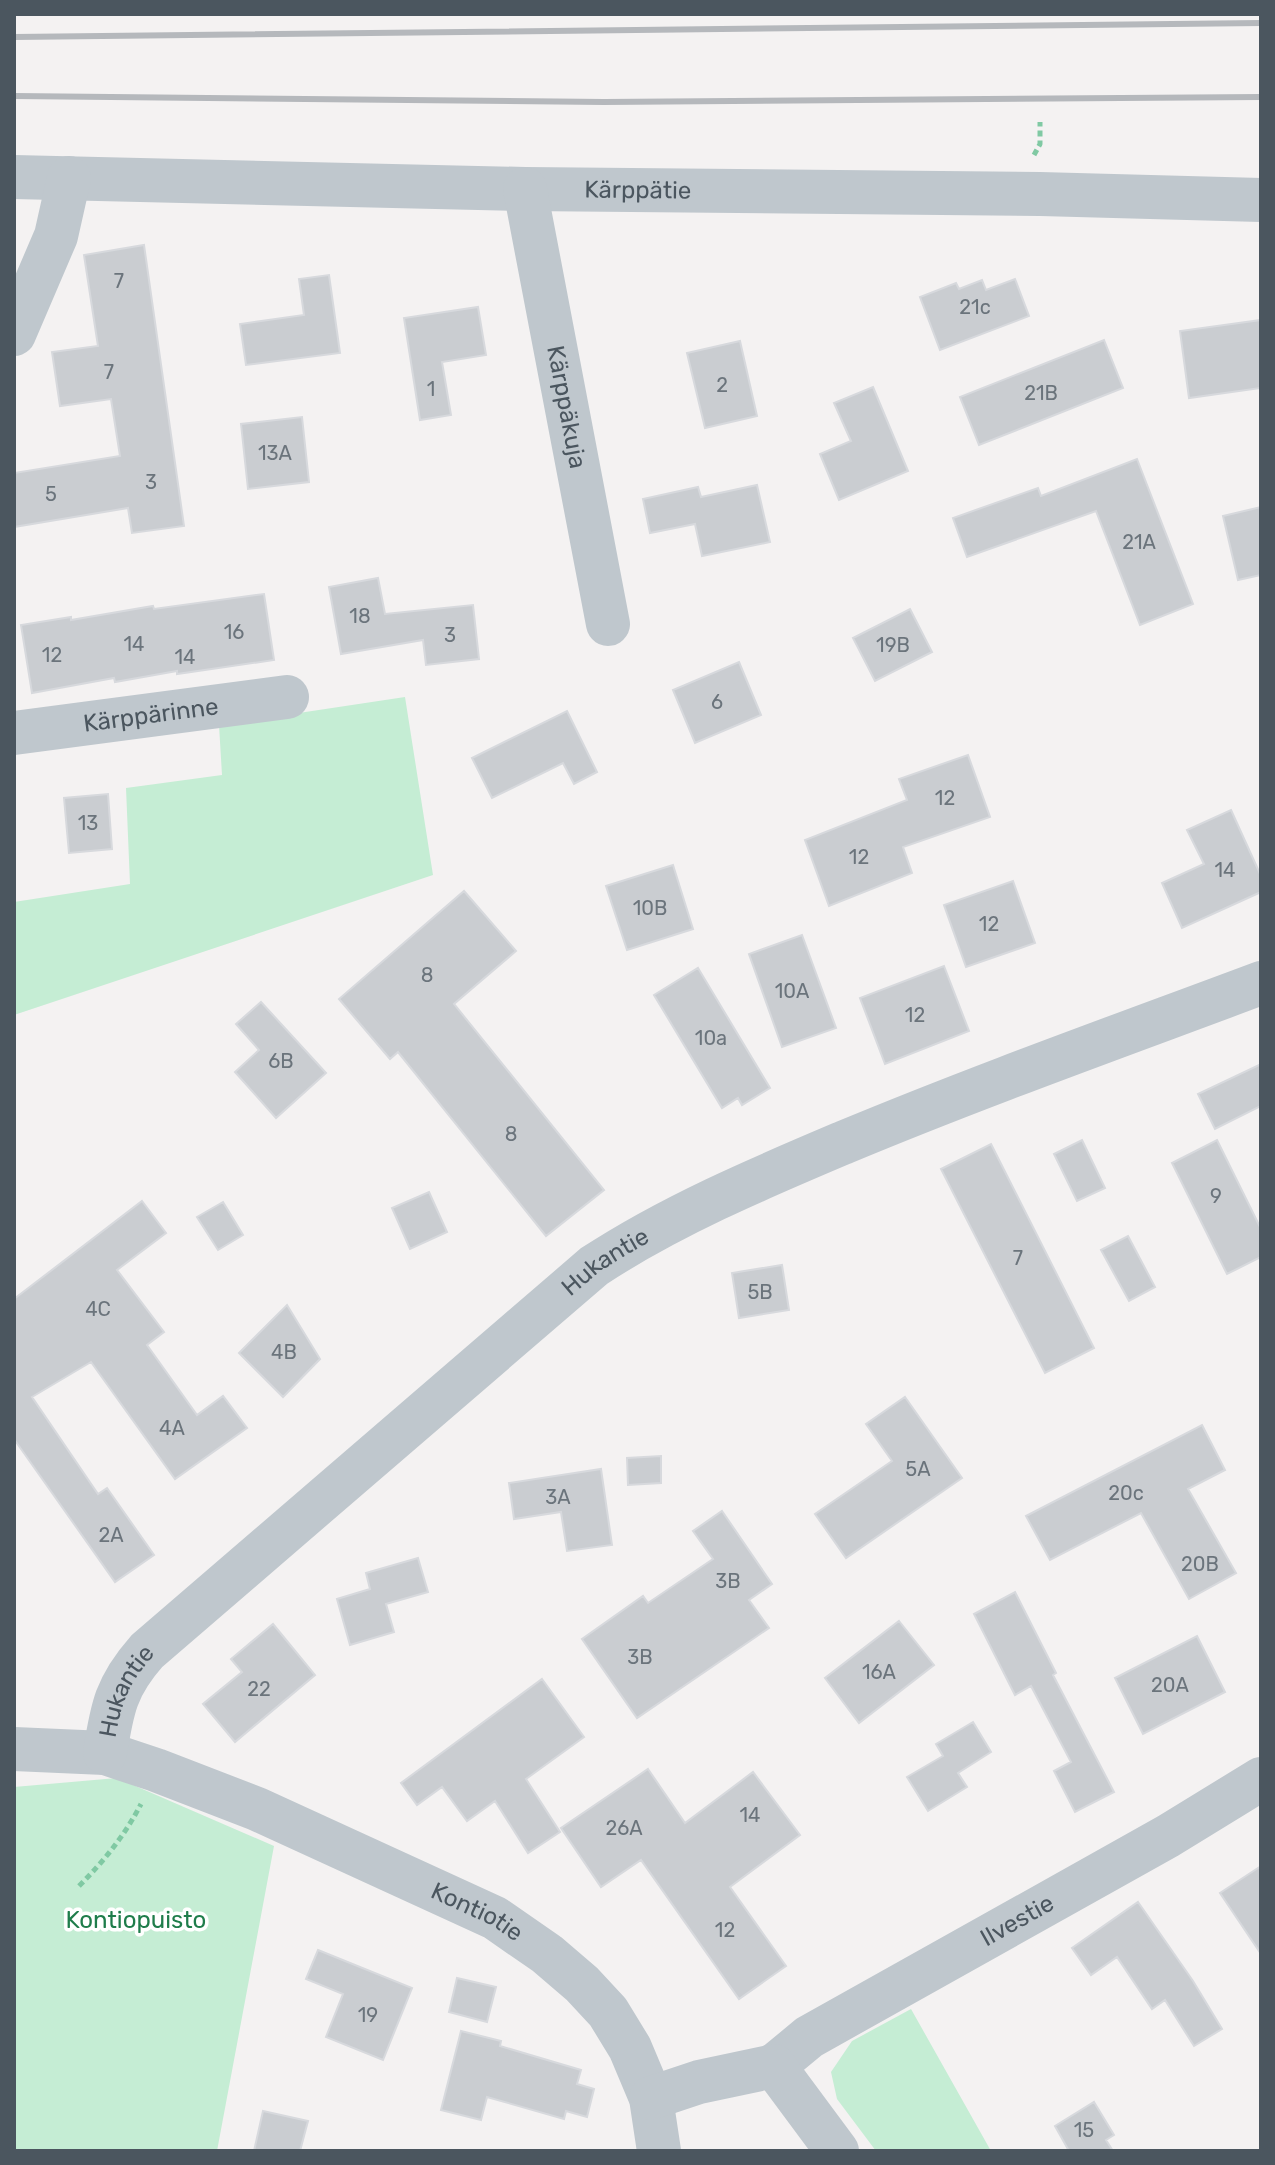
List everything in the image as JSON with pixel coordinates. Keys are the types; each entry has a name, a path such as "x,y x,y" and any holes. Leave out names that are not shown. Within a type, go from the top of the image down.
{"street":[{"name":"Kärppätie","path":"14,177 525,189 1040,194 1261,200"},
{"path":"14,334 56,236 69,178"},
{"name":"Kärppäkuja","path":"525,189 608,624"},
{"name":"Kärppärinne","path":"14,733 287,697"},
{"name":"Hukantie","path":"105,1753 116,1698 127,1674 147,1651 594,1266 643,1234 791,1165 950,1098 1261,983"},
{"name":"Kontiotie","path":"14,1749 105,1753 156,1770 257,1809 495,1918 559,1964 608,2012 630,2048 651,2098"},
{"name":"Ilvestie","path":"774,2066 809,2037 1168,1836 1261,1779"},
{"path":"659,2151 651,2098 699,2082 774,2066 837,2151"}],"path":[{"path":"79,1886 101,1864 129,1827 156,1770"}],"green space":[{"path":"405,697 433,875 14,1015 14,902 130,884 126,788 222,775 219,725"},
{"name":"Kontiopuisto","path":"117,1778 274,1846 217,2151 14,2151 14,1787"},
{"path":"911,2009 991,2151 876,2151 837,2099 831,2072 852,2041"}],"building":[{"path":"144,245 184,526 132,533 128,508 14,527 14,473 120,456 111,399 60,406 52,352 98,346 84,255"},
{"path":"329,275 340,353 246,365 240,324 304,315 299,279"},
{"path":"1015,279 1029,316 940,350 920,297 956,283 959,289 982,280 986,290"},
{"path":"478,307 486,355 442,362 451,415 420,420 404,318"},
{"path":"1261,320 1261,388 1189,398 1180,331"},
{"path":"1104,340 1123,388 979,445 960,397"},
{"path":"740,341 757,416 705,428 687,353"},
{"path":"873,387 908,471 839,500 820,454 851,441 834,403"},
{"path":"302,417 309,482 248,489 241,424"},
{"path":"1137,459 1193,604 1140,625 1096,511 967,557 953,518 1038,488 1041,496"},
{"path":"757,485 770,542 702,556 695,524 650,533 643,499 698,487 701,497"},
{"path":"1261,507 1261,575 1238,580 1223,516"},
{"path":"378,578 385,614 473,605 479,659 426,665 423,640 341,654 329,587"},
{"path":"264,594 274,660 115,682 114,678 32,693 21,625"},
{"path":"910,609 932,652 875,681 853,638"},
{"path":"739,662 761,715 695,743 673,690"},
{"path":"567,711 597,772 574,784 563,763 492,798 472,758"},
{"path":"968,755 990,817 903,847 912,873 829,906 805,840 907,800 899,779"},
{"path":"108,794 112,849 69,853 64,798"},
{"path":"1231,810 1261,876 1261,892 1182,928 1162,883 1204,864 1187,830"},
{"path":"673,865 693,929 627,950 606,886"},
{"path":"1013,881 1035,943 966,967 944,905"},
{"path":"464,891 516,951 454,1004 604,1190 546,1236 398,1052 390,1059 339,999"},
{"path":"802,935 836,1028 782,1047 749,954"},
{"path":"944,966 969,1031 885,1064 860,998"},
{"path":"698,968 770,1088 742,1105 738,1098 722,1108 654,995"},
{"path":"261,1002 326,1073 276,1118 235,1072 259,1050 236,1024"},
{"path":"1261,1064 1261,1106 1215,1129 1198,1094"},
{"path":"1082,1140 1105,1188 1077,1201 1054,1154"},
{"path":"1217,1140 1261,1229 1261,1257 1227,1274 1172,1163"},
{"path":"991,1144 1094,1348 1045,1373 941,1169"},
{"path":"429,1192 447,1232 410,1249 392,1208"},
{"path":"142,1201 166,1233 117,1270 164,1332 147,1345 197,1415 223,1396 247,1428 175,1479 91,1362 32,1397 98,1494 107,1488 154,1555 115,1582 14,1439 14,1299"},
{"path":"223,1202 243,1235 218,1250 197,1217"},
{"path":"1128,1236 1155,1287 1129,1301 1101,1250"},
{"path":"782,1265 789,1310 739,1318 732,1273"},
{"path":"287,1305 320,1359 283,1397 239,1353"},
{"path":"905,1397 962,1478 846,1558 815,1514 892,1461 866,1424"},
{"path":"1202,1425 1225,1470 1188,1489 1236,1573 1189,1599 1141,1513 1050,1560 1026,1516"},
{"path":"661,1456 661,1483 628,1485 627,1458"},
{"path":"601,1469 612,1545 567,1551 561,1512 514,1519 509,1483"},
{"path":"722,1511 772,1584 749,1600 769,1628 637,1718 582,1639 643,1596 648,1603 713,1559 693,1531"},
{"path":"418,1558 428,1592 386,1604 394,1632 350,1645 337,1599 370,1589 366,1573"},
{"path":"1015,1592 1056,1673 1053,1675 1114,1792 1075,1812 1054,1771 1071,1762 1031,1686 1015,1695 974,1614"},
{"path":"899,1621 934,1665 859,1723 825,1678"},
{"path":"273,1624 315,1675 235,1742 203,1704 242,1672 231,1659"},
{"path":"1197,1636 1225,1692 1143,1734 1115,1678"},
{"path":"542,1679 584,1737 526,1779 560,1832 528,1853 495,1801 467,1821 442,1787 417,1805 401,1783"},
{"path":"973,1722 991,1752 958,1773 967,1787 928,1811 907,1777 943,1756 936,1744"},
{"path":"648,1769 685,1823 753,1772 800,1835 730,1887 786,1966 739,1999 641,1860 601,1887 561,1828"},
{"path":"1261,1866 1261,1954 1220,1893"},
{"path":"1138,1902 1222,2029 1194,2046 1165,2000 1152,2009 1117,1957 1091,1975 1072,1948"},
{"path":"318,1950 412,1988 383,2060 326,2037 343,1994 306,1979"},
{"path":"457,1978 496,1987 487,2022 449,2012"},
{"path":"461,2031 501,2041 500,2046 581,2070 577,2084 594,2089 587,2117 566,2111 564,2119 487,2097 481,2120 441,2110"},
{"path":"1094,2102 1114,2135 1106,2140 1113,2151 1069,2151 1055,2126"},
{"path":"263,2111 308,2121 300,2151 254,2151"}],"railway":[{"path":"14,37 1261,23"},
{"path":"14,96 604,102 1261,97"}]}
